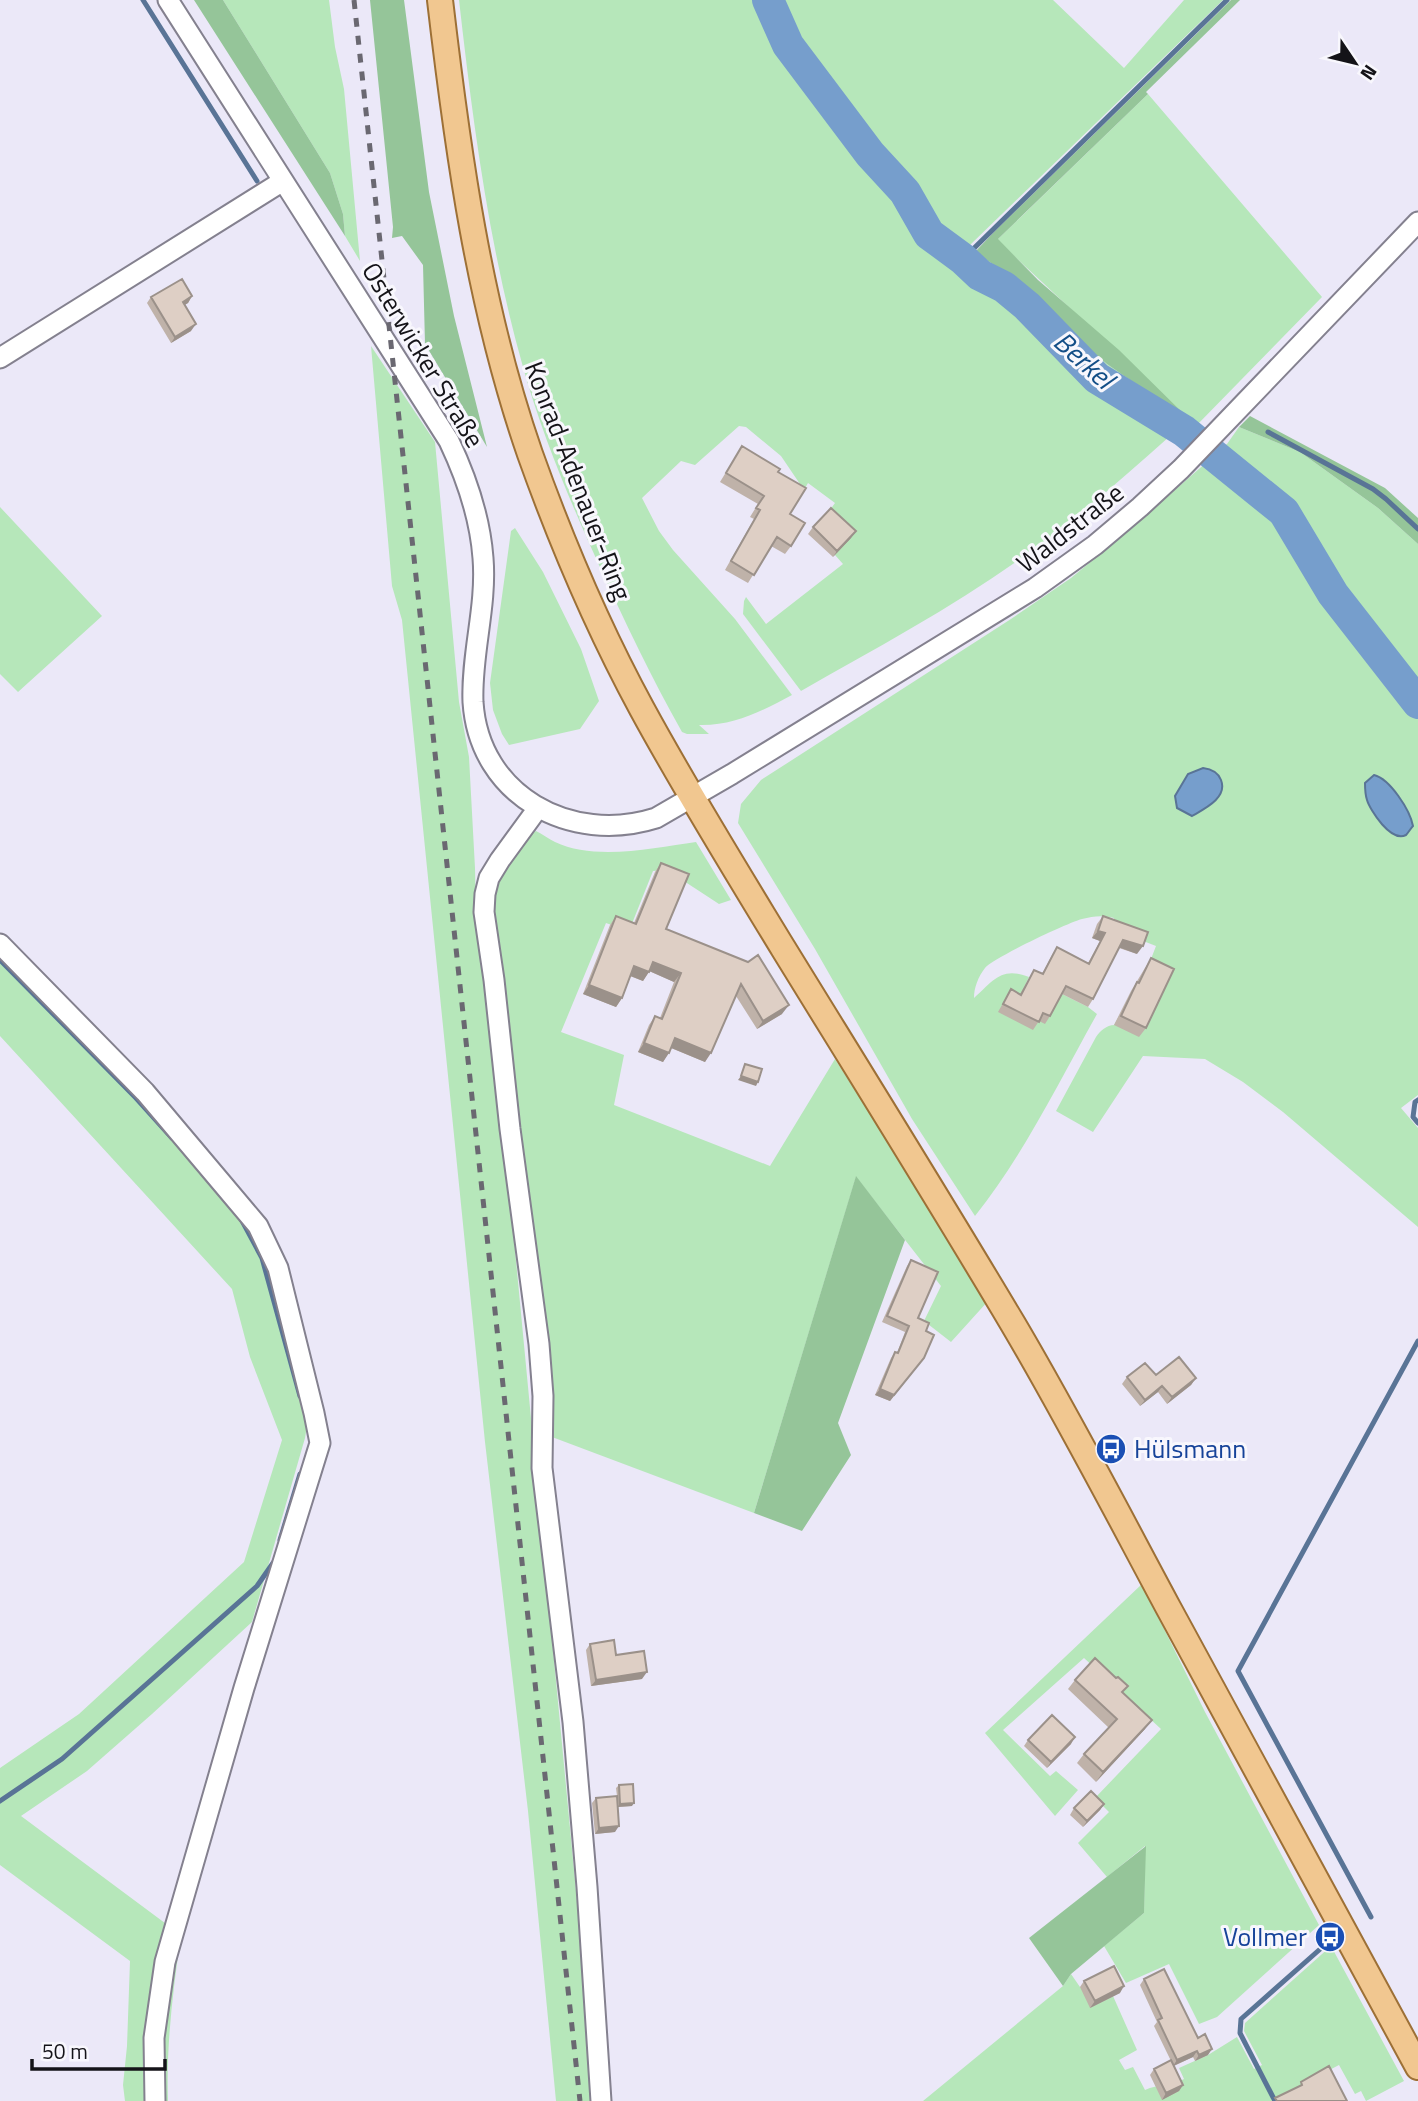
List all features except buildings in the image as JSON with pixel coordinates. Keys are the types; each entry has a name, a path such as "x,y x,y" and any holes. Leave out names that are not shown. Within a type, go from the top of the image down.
{"main road":[{"name":"Konrad-Adenauer-Ring","path":"440,0 455,130 476,254 505,374 530,454 566,547 638,703 692,798 1029,1352 1418,2067"}],"street":[{"name":"Osterwicker Straße","path":"168,0 421,395 449,441 462,470 475,511 483,559 484,585 474,682 475,716 484,745 501,774 517,792 538,808 568,821 610,826 644,822 692,798"},
{"path":"0,358 283,181"},
{"name":"Waldstraße","path":"692,798 1026,594 1095,545 1181,469 1418,222"},
{"path":"538,808 489,878 484,912 539,1344 542,1468 573,1722 601,2101"},
{"path":"0,944 145,1092 258,1226 278,1268 320,1443 244,1688 166,1962 154,2038 155,2101"}],"green space":[{"path":"194,0 223,0 330,173 343,214 345,236"},
{"path":"223,0 329,0 344,89 360,261 345,236 343,214 330,173"},
{"path":"370,0 404,0 429,192 454,316 487,447 425,344 423,265 402,236 392,238"},
{"path":"459,0 759,0 780,47 808,92 883,177 908,223 922,240 1020,310 1088,384 1170,436 1087,509 1006,569 920,623 801,691 743,614 744,601 746,597 766,624 843,564 835,555 827,514 835,503 808,483 804,490 781,456 746,427 739,426 695,465 681,461 642,498 659,531 673,550 735,619 792,695 736,720 699,725 709,734 682,732 588,541 557,468 531,392 511,322 491,231 476,139"},
{"path":"779,0 1053,0 1124,68 1184,0 1223,0 970,245 967,252 933,224 897,166 880,144 842,105 820,76 794,38"},
{"path":"1231,0 1240,0 1146,92 1148,94 998,239 1038,280 1119,350 1196,426 1107,364 1084,345 1032,291 975,252"},
{"path":"1148,94 1322,297 1196,426 1099,368 1030,296 972,256 975,252 1032,291 1084,345 1107,364 1192,422 997,240"},
{"path":"371,346 435,442 459,702 469,757 476,918 489,977 596,2101 556,2101 528,1811 485,1442 402,620 392,586"},
{"path":"1250,416 1385,488 1418,518 1418,544 1378,508 1300,452 1239,427"},
{"path":"1239,427 1300,452 1378,508 1418,544 1418,698 1335,594 1285,509 1217,451 1227,444"},
{"path":"1208,461 1281,514 1331,597 1418,707 1418,1095 1401,1108 1418,1128 1418,1227 1283,1112 1243,1082 1205,1059 1143,1056 1093,1132 1056,1111 1096,1037 1104,1029 1114,1025 1156,946 1115,930 1114,918 1102,916 1074,922 1015,949 991,963 978,979 974,998 998,977 1011,973 1019,974 1029,977 1022,992 1052,989 1097,1014 1025,1144 975,1216 912,1119 815,949 738,823 741,804 761,780 1071,578"},
{"path":"0,507 102,616 18,692 0,674"},
{"path":"515,528 543,572 581,649 599,701 580,729 509,745 493,710 490,683 511,531"},
{"path":"536,831 555,842 588,851 643,850 696,842 731,900 719,904 667,870 653,871 629,931 606,923 561,1032 624,1055 614,1105 770,1166 835,1059 989,1300 951,1342 924,1321 941,1286 856,1177 754,1513 552,1437 490,912 496,882 522,841"},
{"path":"0,948 244,1208 273,1260 311,1401 305,1438 252,1622 87,1771 21,1816 181,1935 169,2038 168,2101 125,2101 123,2085 130,1961 0,1865 0,1768 79,1714 244,1562 282,1440 250,1357 232,1289 0,1036"},
{"path":"856,1176 905,1240 838,1423 851,1455 802,1531 754,1513"},
{"path":"1142,1584 1205,1712 1319,1925 1217,2017 1199,2024 1169,1964 1126,1983 1104,1946 1144,1913 1145,1846 1107,1877 1078,1843 1109,1812 1095,1798 1161,1729 1084,1658 1003,1730 1050,1776 1056,1771 1078,1790 1055,1816 985,1733"},
{"path":"1146,1846 1144,1913 1071,1974 1063,1986 1029,1938"},
{"path":"1331,1946 1404,2081 1366,2101 1361,2091 1355,2094 1339,2065 1277,2101 923,2101 1063,1986 1071,1974 1080,1987 1113,1996 1137,2050 1119,2060 1125,2070 1133,2067 1145,2090 1184,2079 1179,2068 1208,2055 1237,2037 1254,2069 1262,2065 1244,2031 1245,2023"}],"water":[{"path":"1203,768 1218,775 1221,792 1214,802 1192,816 1177,808 1175,796 1188,774"},
{"path":"1374,775 1393,789 1408,812 1413,826 1406,835 1400,836 1388,830 1369,805 1365,783"}],"waterway":[{"path":"143,0 257,181"},
{"name":"Berkel","path":"768,0 788,45 870,154 905,192 929,234 980,275 1004,287 1027,306 1097,378 1184,431 1284,512 1333,594 1418,703"},
{"path":"963,259 1227,0"},
{"path":"1268,432 1373,489 1418,529"},
{"path":"0,960 172,1138"},
{"path":"1418,1100 1415,1102 1413,1117 1418,1123"},
{"path":"240,1217 262,1258 300,1396"},
{"path":"1371,1917 1238,1671 1418,1341"},
{"path":"280,1540 300,1474"},
{"path":"0,1801 62,1759 257,1586 273,1563"},
{"path":"1275,2101 1240,2033 1241,2019 1327,1943"}],"railway":[{"path":"354,0 580,2101"}],"place":[{"name":"Hülsmann","path":"1111,1449"},
{"name":"Vollmer","path":"1330,1937"}]}
